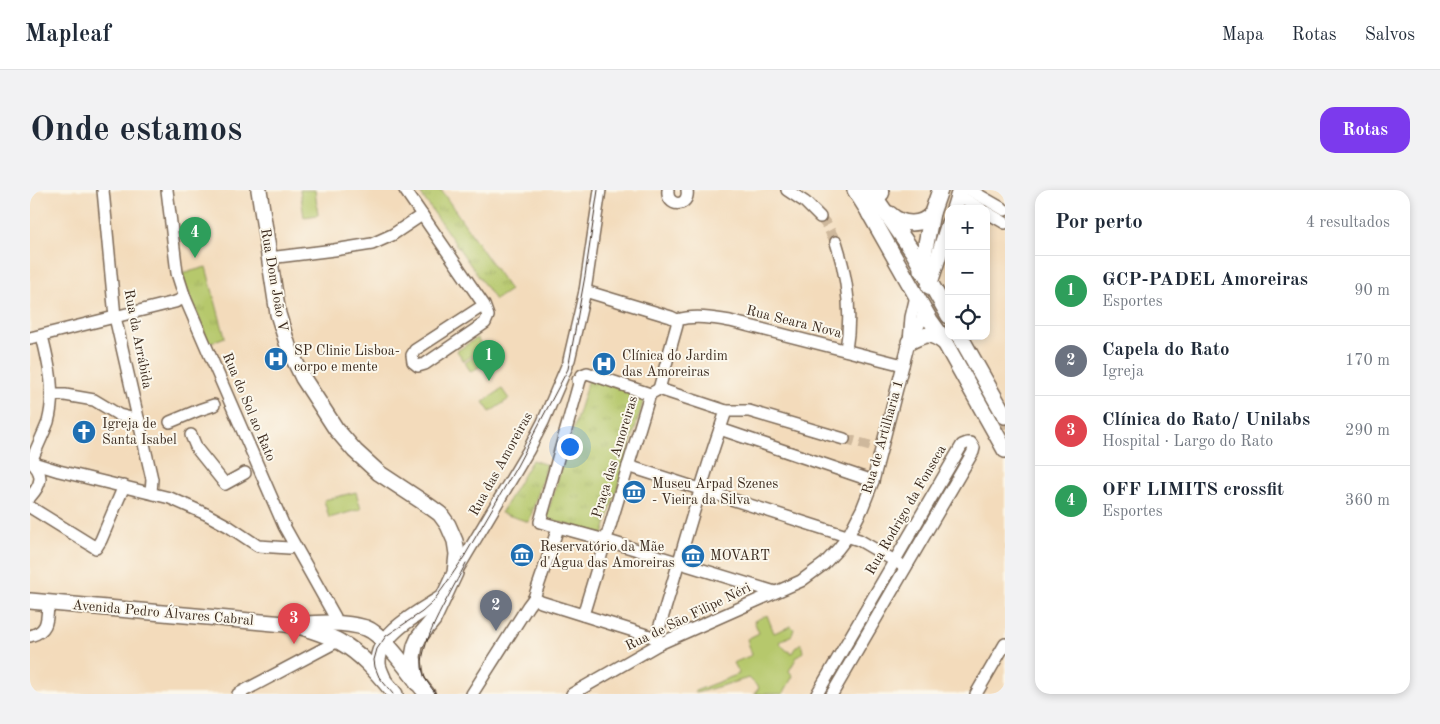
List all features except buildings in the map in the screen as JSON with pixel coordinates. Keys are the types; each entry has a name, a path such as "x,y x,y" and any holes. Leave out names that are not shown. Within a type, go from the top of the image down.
{"highway":[{"path":"862,190 876,202"}],"main road":[{"name":"Rua Dom João V","path":"259,190 276,302 284,336 303,378 344,439 361,457 385,477 434,510 445,520 452,532 457,548 456,573 442,598 433,620 418,637 415,646 413,657 422,688"},
{"path":"855,190 876,202 895,219 904,222 920,222 932,213"},
{"path":"928,273 932,213 940,190"},
{"path":"876,202 928,273 945,308"},
{"path":"876,202 920,303 945,343 1005,450"},
{"path":"920,303 928,273 945,233"},
{"path":"909,342 929,334 945,343"},
{"path":"962,340 1003,405"},
{"path":"383,679 378,661 384,642 408,620 442,598"},
{"name":"Avenida Pedro Álvares Cabral","path":"30,601 325,626"},
{"path":"354,633 408,620"},
{"path":"325,626 345,624 354,633 363,659 395,694"},
{"path":"325,626 384,642 412,636 425,629"},
{"path":"384,642 422,688"}],"street":[{"name":"Rua da Arrábida","path":"103,190 115,316 152,479 151,493"},
{"name":"Rua do Sol ao Rato","path":"167,190 177,273 222,402 253,470 335,617 325,626"},
{"path":"405,190 484,305 488,316 485,323 425,364 418,366 413,362 412,355 415,350 484,305"},
{"name":"Rua das Amoreiras","path":"456,573 532,444 571,373 600,190"},
{"path":"668,191 669,199 678,204 687,198 687,190"},
{"path":"788,190 805,202 820,217"},
{"path":"961,196 976,205"},
{"path":"961,196 1005,210"},
{"path":"990,214 1005,223"},
{"path":"269,258 372,244 392,235 422,215"},
{"path":"836,242 847,287 849,335 846,350"},
{"path":"585,291 677,320 677,326 654,391 726,411 749,411 844,439"},
{"path":"30,338 185,298"},
{"name":"Rua de Artilharia 1","path":"770,594 801,581 824,564 848,536 862,509 873,481 875,448 909,342 911,317 920,303"},
{"name":"Rua Seara Nova","path":"677,320 687,317 730,320 903,365"},
{"path":"30,462 47,422 52,395 51,375 42,336"},
{"path":"472,694 534,598 558,528 540,522 571,373"},
{"name":"Praça das Amoreiras","path":"558,528 605,540 654,391 587,373 571,373"},
{"path":"52,395 65,395 94,400 119,415 138,420"},
{"path":"170,422 222,402"},
{"path":"534,598 658,641 700,488 726,411"},
{"path":"720,429 873,481"},
{"path":"192,435 197,449 225,484 253,470"},
{"name":"Rua Rodrigo da Fonseca","path":"816,694 962,445 965,443 970,444 973,446 973,452 832,694"},
{"path":"30,462 178,501 228,526 258,546 289,548 294,546"},
{"path":"30,462 39,473 38,487"},
{"path":"628,466 848,536 859,540 906,567"},
{"path":"30,497 48,475 59,471"},
{"path":"30,507 96,548 124,486"},
{"path":"452,532 466,541 478,536"},
{"path":"583,615 605,540 770,594"},
{"name":"Rua de São Filipe Néri","path":"572,694 658,641 770,594"},
{"path":"30,636 39,633 44,628 48,603"},
{"path":"238,694 354,633"},
{"path":"976,694 1005,644"}],"green space":[{"path":"300,190 315,190 318,215 304,217"},
{"path":"418,190 441,190 510,290 495,300"},
{"path":"206,267 225,337 209,343 181,274"},
{"path":"477,338 483,348 464,361 457,351"},
{"path":"484,349 491,359 471,372 465,363"},
{"path":"589,378 645,396 603,535 546,518"},
{"path":"502,389 509,399 490,412 483,402"},
{"path":"532,460 547,465 529,522 501,513"},
{"path":"356,492 361,509 329,518 324,500"},
{"path":"767,615 774,633 791,626 794,629 792,635 779,642 786,650 792,653 801,643 803,652 797,657 789,671 793,676 783,694 754,694 759,688 749,678 696,693 695,691 739,674 733,663 752,655 747,639 759,633 754,621"}],"tunnel":[{"path":"820,217 836,242"},
{"path":"935,304 945,321"},
{"path":"990,403 1005,429"},
{"path":"844,439 870,446"}],"tram line":[{"path":"393,694 379,677 375,667 374,660 377,649 386,636 431,604 443,588 464,557 517,466 568,369 598,190"},
{"path":"436,694 424,675 422,667 423,656 432,629 466,563"}],"place":[{"name":"OFF LIMITS crossfit","path":"195,258"},
{"name":"SP Clinic Lisboa- corpo e mente","path":"276,359"},
{"name":"Clínica do Jardim das Amoreiras","path":"604,364"},
{"name":"GCP-PADEL Amoreiras","path":"489,381"},
{"name":"Igreja de Santa Isabel","path":"84,432"},
{"name":"Museu Arpad Szenes - Vieira da Silva","path":"634,492"},
{"name":"Reservatório da Mãe d'Água das Amoreiras","path":"522,555"},
{"name":"MOVART","path":"693,556"},
{"name":"Capela do Rato","path":"496,631"},
{"name":"Clínica do Rato/ Unilabs","path":"294,644"}]}
